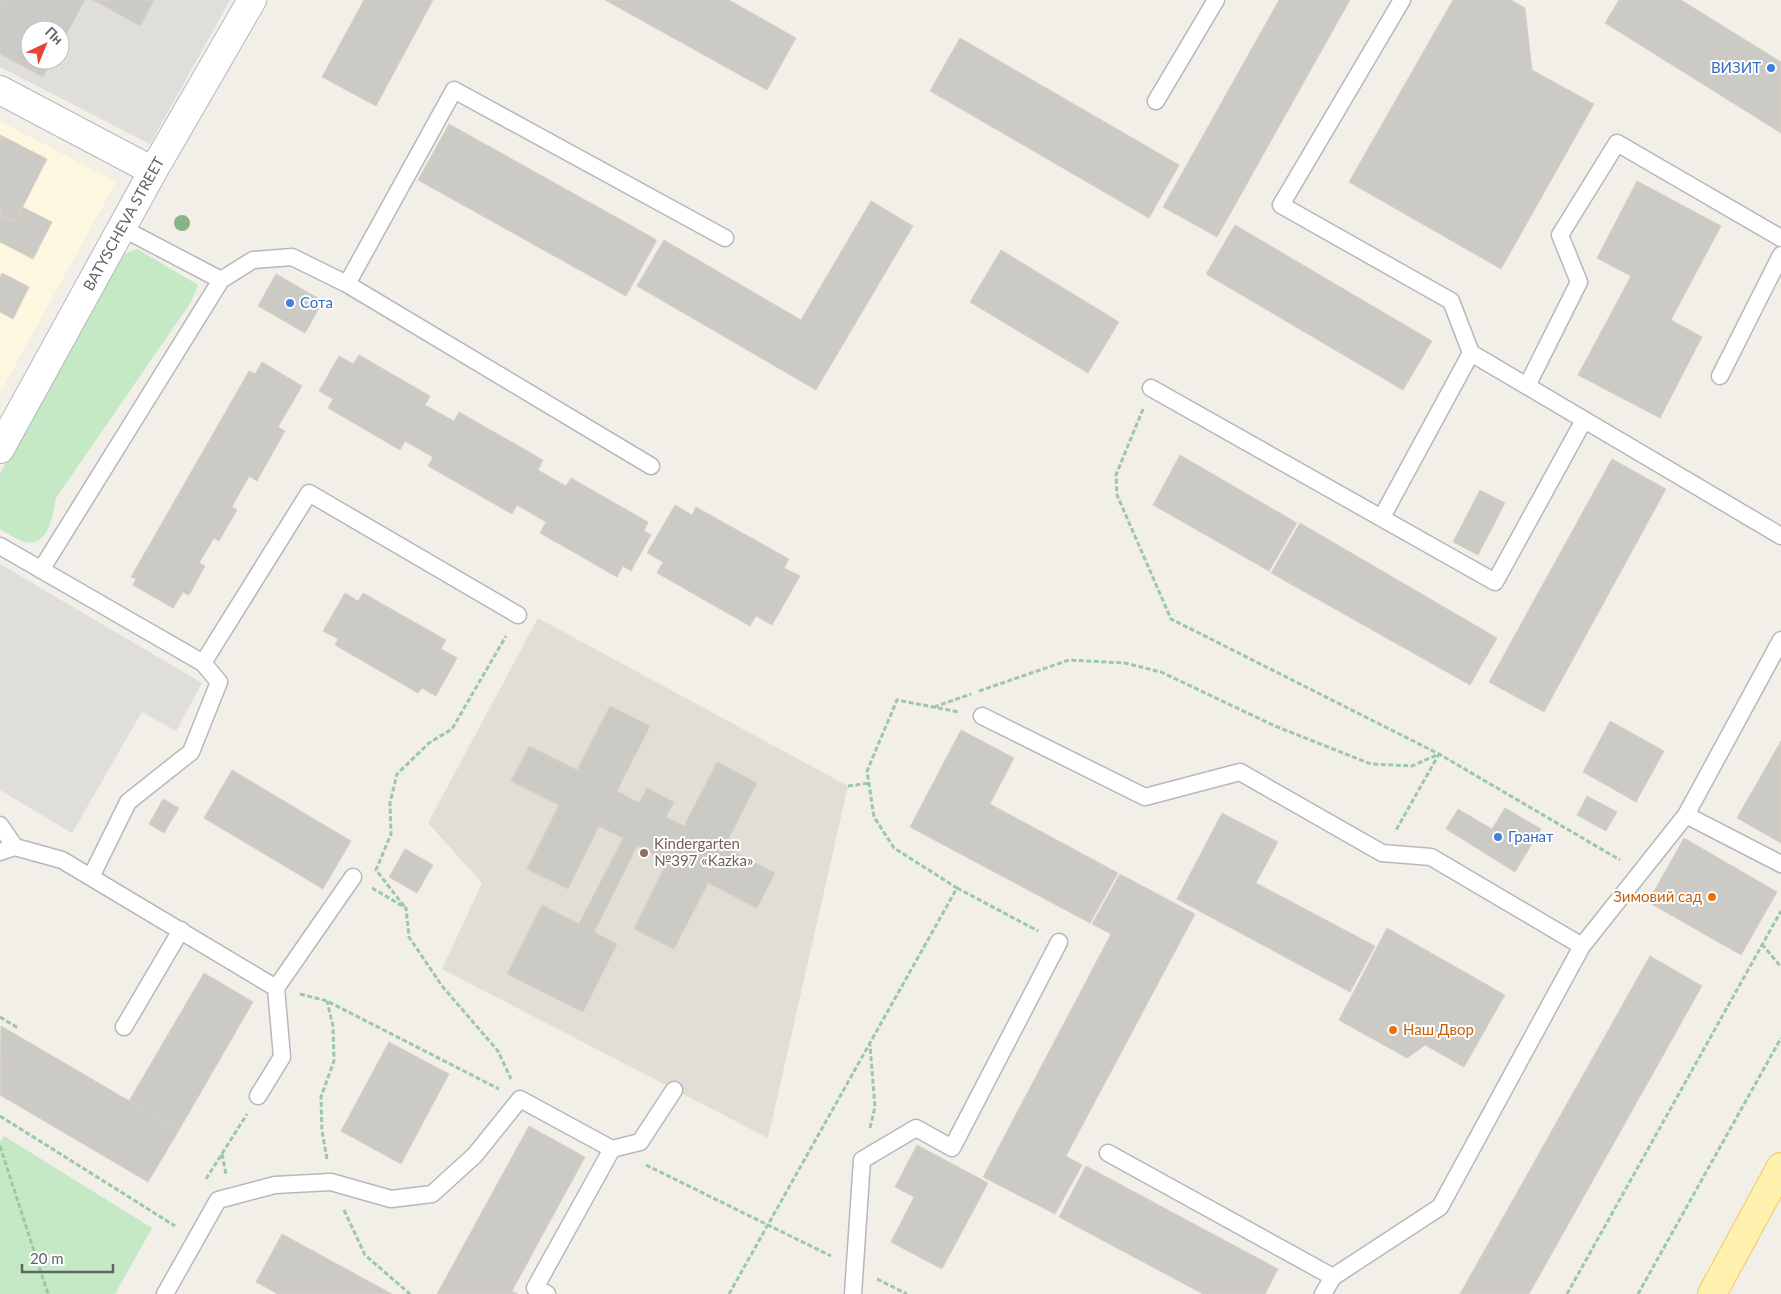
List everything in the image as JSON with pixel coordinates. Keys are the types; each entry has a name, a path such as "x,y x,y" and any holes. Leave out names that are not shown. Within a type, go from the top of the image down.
{"main road":[{"path":"1712,1294 1781,1167"}],"street":[{"name":"BATYSCHEVA STREET","path":"0,449 153,172 252,0"},
{"path":"0,90 153,172"}],"lane":[{"path":"1156,101 1216,0"},
{"path":"1402,0 1281,205 1451,301 1471,353 1781,536"},
{"path":"347,284 454,90 725,238"},
{"path":"1527,386 1579,282 1560,235 1617,142 1781,238"},
{"path":"122,228 221,280"},
{"path":"1720,376 1781,255"},
{"path":"41,570 221,280 253,260 292,257 347,284 651,466"},
{"path":"1382,517 1471,353"},
{"path":"1152,388 1495,582 1584,420"},
{"path":"203,662 309,493 518,615"},
{"path":"0,546 203,662 219,682 191,752 128,802 91,877"},
{"path":"1323,1294 1333,1277 1440,1207 1582,946 1686,815 1781,640"},
{"path":"982,716 1145,797 1240,772 1382,853 1431,856 1582,946"},
{"path":"1686,815 1781,864"},
{"path":"0,826 8,849 62,860 276,988"},
{"path":"258,1096 282,1057 276,988 353,876"},
{"path":"124,1027 181,930"},
{"path":"853,1294 862,1160 916,1128 952,1148 1058,942"},
{"path":"165,1294 218,1200 275,1185 331,1182 391,1199 432,1194 475,1154 520,1099 612,1149 640,1142 674,1090"},
{"path":"547,1294 535,1288 612,1149"},
{"path":"1108,1154 1333,1277"}],"path":[{"path":"1152,388 1116,475 1117,495 1171,619 1439,754 1640,872"},
{"path":"376,870 391,834 390,803 397,774 429,743 452,729 518,615"},
{"path":"933,707 1069,660 1125,664 1161,672 1275,726 1371,764 1412,766 1439,754"},
{"path":"982,716 897,700 867,771 874,817 894,848 957,888 1058,942"},
{"path":"1382,853 1439,754"},
{"path":"848,786 869,783"},
{"path":"353,876 376,870"},
{"path":"376,870 406,908 409,937 442,986 498,1051 520,1099"},
{"path":"353,876 406,908"},
{"path":"728,1294 957,888"},
{"path":"1567,1294 1781,911"},
{"path":"1762,944 1781,966"},
{"path":"276,988 327,1001 520,1099"},
{"path":"327,1001 332,1026 334,1061 321,1097 322,1131 331,1182 365,1255 410,1294"},
{"path":"0,1017 18,1028"},
{"path":"1638,1294 1781,1038"},
{"path":"862,1160 875,1107 870,1044"},
{"path":"201,1185 258,1096"},
{"path":"0,1116 176,1226 181,1218"},
{"path":"0,1146 48,1294"},
{"path":"612,1149 907,1294"}],"shaded area":[{"path":"0,0 230,0 150,144 0,67"},
{"path":"0,121 116,182 0,393"},
{"path":"0,564 202,683 176,731 142,712 72,833 0,790"},
{"name":"Kindergarten №397 «Kazka»","path":"538,618 848,786 768,1138 442,969 482,883 428,823"}],"green space":[{"path":"137,249 198,285 191,302 56,498 51,520 45,534 33,542 22,541 0,529 0,474 116,257"},
{"path":"4,1136 152,1228 115,1294 0,1294 0,1142"}],"building":[{"path":"0,0 85,0 70,28 70,20 20,20 20,65 0,54"},
{"path":"93,0 154,0 140,26"},
{"path":"364,0 433,0 376,106 322,77"},
{"path":"605,0 729,0 796,38 767,90"},
{"path":"1279,0 1350,0 1217,237 1163,207"},
{"path":"1453,0 1511,0 1525,8 1532,70 1594,104 1501,269 1349,182"},
{"path":"1619,0 1681,0 1781,62 1781,133 1605,23"},
{"path":"960,38 1179,165 1149,218 930,91"},
{"path":"30,70 47,70 43,77"},
{"path":"449,124 657,240 626,296 418,180"},
{"path":"0,135 47,159 15,222 0,215"},
{"path":"1637,181 1721,226 1671,320 1702,337 1660,418 1578,375 1631,276 1597,258"},
{"path":"871,201 913,226 816,390 637,286 664,240 801,320"},
{"path":"22,207 52,222 33,259 0,242 0,215 15,222"},
{"path":"1235,225 1432,341 1403,390 1206,274"},
{"path":"1001,250 1119,322 1088,373 970,302"},
{"path":"2,273 29,287 13,319 0,312 0,277"},
{"name":"Сота","path":"276,274 323,301 305,333 258,306"},
{"path":"359,355 430,396 425,405 454,421 459,412 543,460 538,470 566,486 571,478 648,522 644,531 651,535 631,571 623,566 617,577 540,533 546,522 517,505 512,514 428,466 433,457 405,441 400,450 328,408 333,399 319,391 339,356 353,364"},
{"path":"262,362 302,386 278,427 285,431 257,481 249,476 232,507 237,510 219,541 214,538 199,563 205,566 189,595 183,592 173,608 133,585 136,579 131,577 249,371 255,374"},
{"path":"1180,455 1297,523 1269,571 1153,505"},
{"path":"1612,459 1666,489 1544,712 1489,682"},
{"path":"1480,490 1505,503 1478,555 1453,542"},
{"path":"675,505 692,515 696,507 789,559 784,568 800,576 772,625 756,616 750,626 657,573 663,562 647,553"},
{"path":"1300,523 1497,638 1470,685 1271,573"},
{"path":"345,593 358,601 363,593 446,640 441,649 457,658 436,696 422,688 418,693 335,645 338,639 323,631"},
{"path":"610,706 650,726 617,791 639,803 647,788 674,802 666,817 684,826 717,762 757,783 724,847 775,873 757,908 708,883 674,949 634,929 667,862 637,846 594,932 617,944 583,1012 507,974 542,905 579,924 623,838 599,826 568,889 527,869 559,805 511,781 529,746 577,770"},
{"path":"1610,721 1664,751 1636,802 1583,772"},
{"path":"961,730 1014,758 990,804 1118,873 1090,923 910,827"},
{"path":"1781,741 1781,843 1737,818"},
{"path":"232,770 351,841 323,889 204,818"},
{"path":"1587,796 1617,812 1606,831 1577,815"},
{"path":"163,799 179,808 164,833 149,824"},
{"name":"Гранат","path":"1505,808 1541,829 1515,872 1446,829 1458,809 1492,829"},
{"path":"1222,813 1278,842 1256,883 1375,946 1350,992 1177,899"},
{"name":"Зимовий сад","path":"1684,838 1777,892 1741,955 1648,902"},
{"path":"405,849 433,865 417,893 389,877"},
{"path":"1120,874 1195,914 1066,1156 1082,1165 1055,1214 983,1177 1111,934 1092,924"},
{"path":"1387,928 1505,995 1464,1067 1425,1045 1407,1058 1339,1020"},
{"path":"1650,956 1702,986 1529,1294 1460,1294"},
{"path":"204,973 253,1002 179,1130 129,1101"},
{"path":"1,1026 179,1130 148,1182 0,1095"},
{"path":"389,1042 449,1074 401,1164 341,1131"},
{"path":"529,1126 585,1157 512,1291 518,1294 437,1294"},
{"path":"917,1145 988,1183 942,1269 891,1242 914,1197 895,1187"},
{"path":"1086,1166 1278,1269 1265,1294 1203,1294 1059,1217"},
{"path":"282,1234 392,1294 278,1294 256,1282"}],"place":[{"name":"ВИЗИТ","path":"1771,68"},
{"name":"Сота","path":"290,303"},
{"name":"Гранат","path":"1498,837"},
{"name":"Kindergarten №397 «Kazka»","path":"644,853"},
{"name":"Зимовий сад","path":"1712,897"},
{"name":"Наш Двор","path":"1393,1030"}]}
